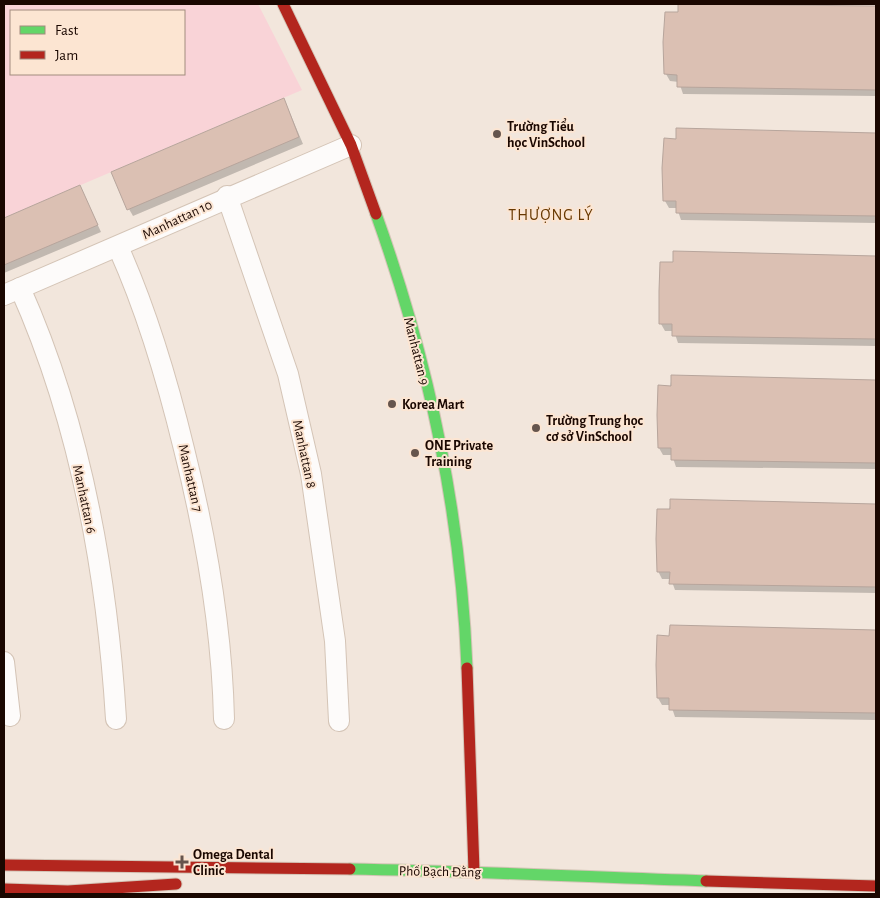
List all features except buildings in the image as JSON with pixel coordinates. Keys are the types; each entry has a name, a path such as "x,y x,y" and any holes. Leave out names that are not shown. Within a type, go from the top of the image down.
{"main road":[{"name":"Manhattan 9","path":"283,4 351,145 400,282 424,374 442,458 465,616 474,871"},
{"name":"Phố Bạch Đằng","path":"4,865 474,871 772,888 876,886"},
{"path":"204,880 258,869"},
{"path":"4,889 68,891 186,884"}],"street":[{"name":"Manhattan 10","path":"12,291 118,247 227,196 351,145"},
{"name":"Manhattan 8","path":"227,196 288,374 310,474 335,641 339,721"},
{"name":"Manhattan 7","path":"118,247 137,289 158,352 200,511 222,671 224,719"},
{"name":"Manhattan 6","path":"12,291 40,332 57,385 84,488 108,625 116,719"},
{"path":"4,662 10,716"}],"shaded area":[{"path":"4,4 258,4 302,90 4,218"}],"traffic: fast":[{"path":"376,214 411,324 439,438 458,552 467,668"},
{"path":"350,869 706,881"}],"traffic: jam":[{"path":"283,4 351,145 376,214"},
{"path":"467,668 474,871"},
{"path":"4,865 350,869"},
{"path":"706,881 876,886"},
{"path":"4,889 68,891 176,884"}],"place":[{"name":"Trường Tiểu học VinSchool","path":"497,134"},
{"name":"Korea Mart","path":"392,404"},
{"name":"Trường Trung học cơ sở VinSchool","path":"536,428"},
{"name":"ONE Private Training","path":"415,453"},
{"name":"Omega Dental Clinic","path":"182,862"}],"district":[{"name":"THƯỢNG LÝ","path":"551,214"}]}
